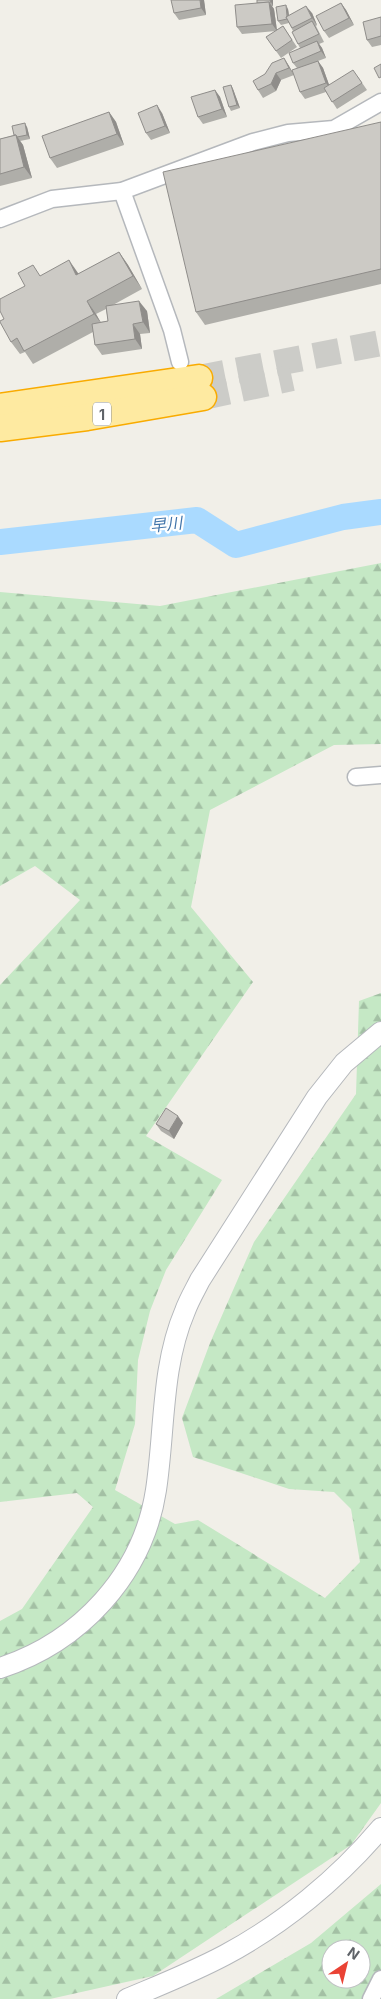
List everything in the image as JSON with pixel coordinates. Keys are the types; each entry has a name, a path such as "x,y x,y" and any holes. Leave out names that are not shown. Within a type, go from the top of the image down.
{"highway":[{"name":"1","path":"0,406 23,405 194,379"},
{"name":"1","path":"0,428 87,417 194,379"}],"street":[{"path":"0,219 52,199 122,190 253,142 288,133 334,130 381,102"},
{"path":"122,190 170,322 194,379"},
{"path":"356,777 381,775"},
{"path":"0,1668 46,1650 71,1633 97,1609 120,1580 144,1538 156,1491 171,1355 184,1311 200,1280 317,1097 344,1063 381,1032"},
{"path":"128,1999 226,1955 273,1926 323,1887 363,1850 381,1828"},
{"path":"371,1999 381,1979"}],"green space":[{"path":"381,563 381,744 334,745 210,810 191,907 253,982 146,1136 222,1180 166,1270 150,1311 138,1360 135,1424 115,1490 175,1524 198,1520 325,1598 360,1562 351,1509 334,1492 289,1489 193,1457 182,1418 210,1343 254,1242 356,1094 359,1001 381,993 381,1803 351,1845 153,1976 50,1999 0,1999 0,1621 22,1609 93,1507 77,1493 0,1502 0,985 80,900 35,866 0,886 0,592 160,606"},
{"path":"381,1884 381,1999 216,1999 311,1943"}],"building":[{"path":"171,0 200,0 201,8 174,13"},
{"path":"257,0 270,0 271,2 257,3"},
{"path":"269,2 272,24 237,27 235,5"},
{"path":"341,3 349,18 324,31 316,16"},
{"path":"286,5 287,19 278,21 276,7"},
{"path":"306,6 312,18 292,28 286,17"},
{"path":"381,17 381,36 367,40 363,22"},
{"path":"312,21 319,34 298,44 292,32"},
{"path":"283,26 292,40 276,51 266,37"},
{"path":"317,41 321,51 293,63 289,53"},
{"path":"284,58 289,68 276,73 271,84 258,90 253,81 265,74 272,63"},
{"path":"318,61 326,83 300,92 292,70"},
{"path":"381,64 381,77 379,78 374,68"},
{"path":"353,70 362,83 332,102 324,88"},
{"path":"231,85 237,105 229,107 223,87"},
{"path":"215,90 222,109 198,117 191,97"},
{"path":"157,105 165,126 146,133 138,113"},
{"path":"109,112 117,134 50,158 42,136"},
{"path":"381,122 381,269 196,312 163,172"},
{"path":"25,123 27,135 17,137 14,135 12,126"},
{"path":"16,135 24,167 0,174 0,139"},
{"path":"119,252 133,276 87,301 94,314 24,351 17,338 11,342 0,322 4,319 0,311 0,299 25,286 18,273 33,265 40,276 69,260 76,275"},
{"path":"139,301 143,322 133,324 135,339 95,345 92,324 108,321 106,306"},
{"path":"166,1108 178,1116 169,1131 156,1124"}],"waterway":[{"name":"早川","path":"0,542 197,520 236,545 343,517 381,512"}],"tunnel":[{"path":"199,378 381,343"},
{"path":"203,397 292,378"}]}
